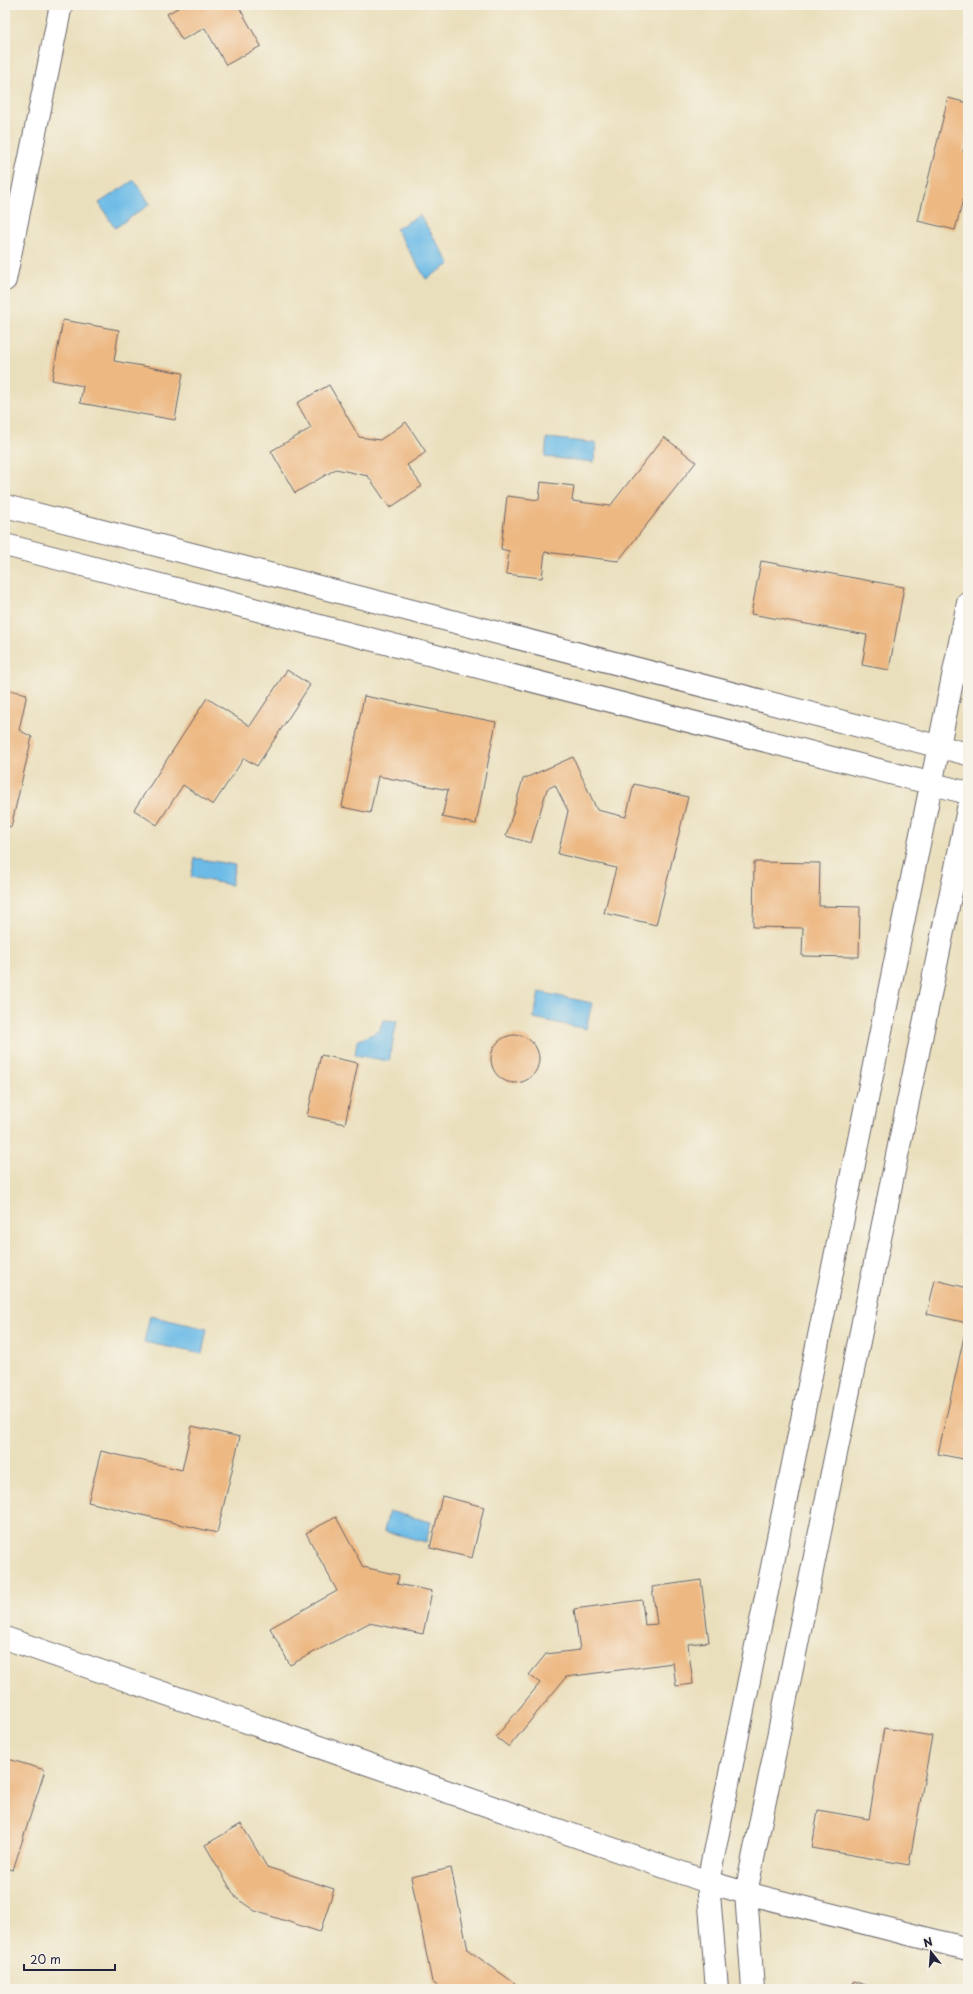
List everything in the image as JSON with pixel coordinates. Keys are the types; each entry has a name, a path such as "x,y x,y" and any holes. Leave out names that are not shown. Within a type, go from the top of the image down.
{"street":[{"path":"5,280 61,5"},
{"path":"5,506 968,754"},
{"path":"5,544 968,793"},
{"path":"717,1989 708,1882 968,603"},
{"path":"753,1989 746,1893 968,809"},
{"path":"5,1638 708,1882 968,1949"}],"water":[{"path":"134,180 150,204 115,228 99,203"},
{"path":"420,215 450,264 426,279 396,229"},
{"path":"547,438 596,443 594,462 545,457"},
{"path":"195,858 235,865 231,885 191,877"},
{"path":"539,992 592,1003 586,1029 534,1018"},
{"path":"383,1020 397,1021 389,1061 355,1055 357,1041 379,1031"},
{"path":"150,1316 207,1329 202,1354 144,1342"},
{"path":"389,1511 431,1522 426,1542 384,1531"}],"building":[{"path":"183,5 243,5 239,7 261,46 226,65 205,28 182,40 167,14"},
{"path":"948,98 968,103 968,132 963,152 968,153 968,201 963,200 955,230 918,221"},
{"path":"63,320 119,330 114,361 183,373 175,420 80,403 83,386 52,380"},
{"path":"329,385 359,437 380,440 406,422 426,452 407,465 422,486 390,508 368,476 336,469 295,493 271,451 311,428 297,403"},
{"path":"664,437 696,462 618,561 545,552 542,578 506,574 509,551 501,549 507,496 539,500 541,482 574,486 572,501 610,506"},
{"path":"761,561 904,587 889,670 862,665 867,635 751,614"},
{"path":"287,670 310,685 257,766 244,758 213,805 183,785 157,825 134,810 207,698 250,726"},
{"path":"5,689 27,694 19,730 32,737 11,827 5,825"},
{"path":"364,696 496,722 476,824 442,817 448,790 378,776 370,813 342,807"},
{"path":"573,757 597,810 626,817 634,784 688,797 656,925 604,913 616,868 558,854 568,811 555,785 547,789 531,843 506,836 523,779"},
{"path":"754,862 820,863 819,906 860,907 859,957 802,956 803,928 753,927"},
{"path":"510,1035 520,1035 532,1042 539,1054 539,1064 532,1076 520,1083 510,1083 502,1079 495,1072 491,1064 491,1054 495,1046 502,1039"},
{"path":"321,1055 358,1063 345,1124 307,1116"},
{"path":"935,1280 968,1288 968,1460 938,1454 967,1323 927,1314"},
{"path":"192,1426 240,1437 217,1533 88,1502 101,1451 182,1470"},
{"path":"442,1496 484,1507 472,1558 430,1548"},
{"path":"336,1517 363,1567 399,1575 397,1584 432,1591 423,1634 369,1623 290,1665 270,1628 337,1591 306,1533"},
{"path":"701,1580 709,1642 688,1644 693,1684 676,1686 673,1663 566,1677 509,1747 496,1737 540,1683 529,1675 546,1654 580,1650 574,1609 642,1600 645,1625 657,1624 652,1587"},
{"path":"884,1728 932,1736 909,1865 812,1848 818,1810 869,1819"},
{"path":"5,1758 45,1770 13,1870 5,1867"},
{"path":"241,1824 267,1867 334,1889 320,1932 255,1911 236,1898 205,1845"},
{"path":"451,1868 468,1950 523,1989 442,1989 432,1982 411,1877"},
{"path":"854,1981 877,1989 851,1989"}]}
